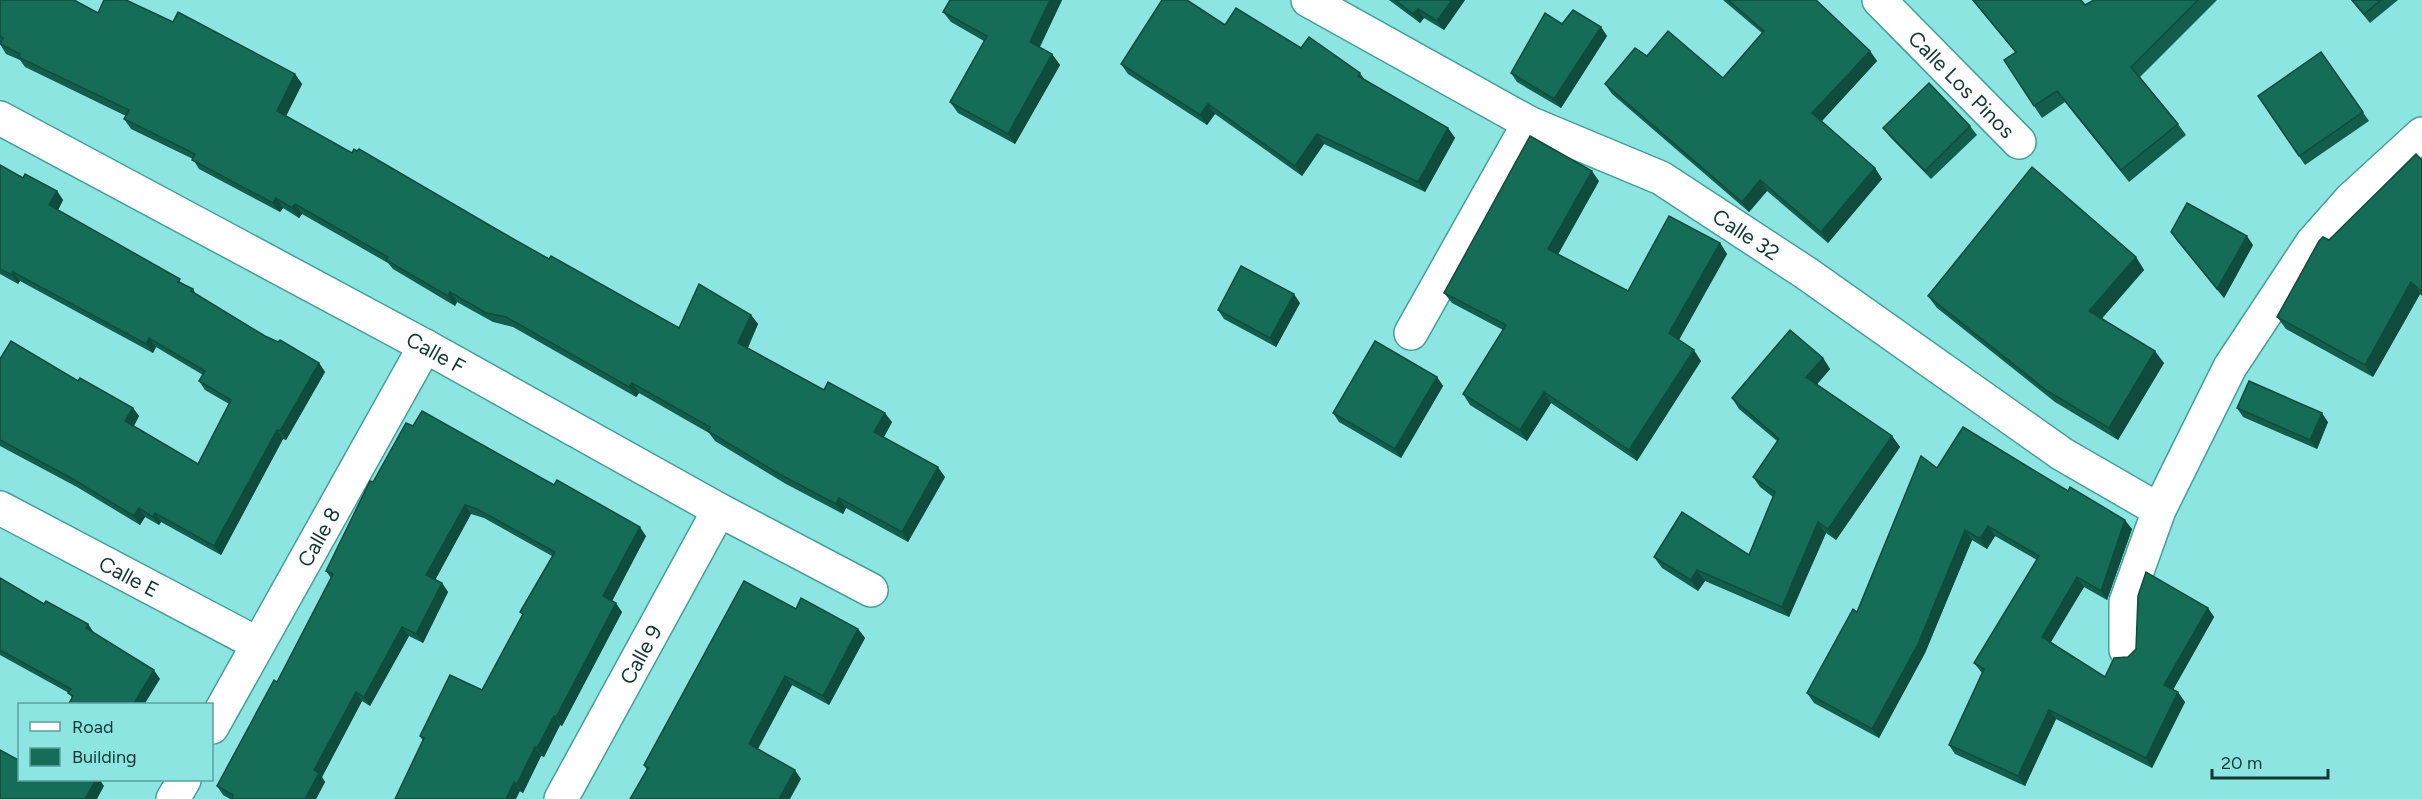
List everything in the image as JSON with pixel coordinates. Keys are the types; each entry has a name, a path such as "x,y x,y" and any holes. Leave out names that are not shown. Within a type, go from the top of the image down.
{"street":[{"name":"Calle 32","path":"1308,0 1529,123 1661,178 1806,273 2062,454 2159,510"},
{"name":"Calle Los Pinos","path":"1879,0 2019,142"},
{"name":"Calle F","path":"0,117 425,346 719,510 871,590"},
{"path":"1411,333 1529,123"},
{"path":"2126,650 2126,602 2159,510 2230,368 2312,243 2351,199 2422,134"},
{"name":"Calle 8","path":"213,725 256,643 425,346"},
{"name":"Calle E","path":"0,508 256,643"},
{"name":"Calle 9","path":"561,799 719,510"},
{"path":"173,799 183,781"}],"building":[{"path":"0,0 74,0 98,13 104,0 126,0 173,22 178,12 295,74 277,111 352,153 354,149 357,151 359,149 549,259 551,256 679,328 699,284 751,315 738,343 824,390 828,382 885,413 874,432 938,467 902,532 839,498 836,504 779,474 708,431 710,427 632,383 629,387 506,317 486,313 450,292 448,296 386,260 388,257 295,204 292,208 276,198 273,203 192,160 195,154 124,119 129,110 18,57 20,54 0,44 3,38 0,36"},
{"path":"950,0 1050,0 1030,42 1052,54 1008,134 950,102 987,36 943,12"},
{"path":"1162,0 1187,0 1225,25 1236,8 1301,48 1309,37 1360,73 1358,76 1448,128 1418,182 1317,134 1295,166 1208,104 1200,115 1121,64"},
{"path":"1395,0 1452,0 1437,21 1418,9 1413,14"},
{"path":"1728,0 1816,0 1870,51 1812,113 1875,168 1821,232 1760,180 1742,202 1605,84 1635,48 1647,56 1668,31 1723,78 1764,31"},
{"path":"1973,0 2081,0 2085,5 2094,0 2198,0 2131,67 2178,124 2121,170 2057,91 2034,106 2004,60 2016,52"},
{"path":"2352,0 2381,0 2364,14"},
{"path":"1573,10 1601,27 1554,99 1511,73 1545,13 1562,24"},
{"path":"2321,52 2363,112 2299,156 2258,96"},
{"path":"1929,83 1970,126 1925,171 1883,128"},
{"path":"1530,136 1592,171 1548,249 1628,291 1669,216 1720,243 1669,333 1694,350 1629,450 1544,392 1520,430 1463,394 1506,325 1444,293"},
{"path":"2416,154 2422,160 2422,292 2411,282 2365,365 2277,317 2319,241 2323,237 2329,240"},
{"path":"0,165 23,178 25,174 57,191 49,205 180,279 178,282 193,289 191,291 265,336 278,342 280,340 319,363 280,431 277,430 214,546 155,513 153,517 139,508 134,516 71,478 0,440 0,359 11,341 78,381 80,378 133,408 125,421 198,464 231,400 199,381 205,371 149,338 146,344 13,272 12,275 0,269"},
{"path":"2032,167 2136,257 2089,311 2155,351 2109,428 2046,390 1928,296"},
{"path":"2187,203 2247,236 2217,289 2171,232"},
{"path":"1241,266 1294,294 1270,338 1218,310"},
{"path":"1790,330 1823,358 1806,377 1892,436 1828,529 1818,522 1782,607 1697,570 1691,580 1654,557 1682,512 1749,555 1775,492 1753,477 1779,439 1732,398"},
{"path":"1375,341 1437,377 1395,449 1333,413"},
{"path":"2249,381 2322,413 2310,440 2237,408"},
{"path":"422,411 554,485 557,480 640,527 603,596 616,603 556,717 554,716 537,748 535,747 517,784 514,782 506,799 395,799 424,738 420,736 450,675 482,690 523,614 520,612 555,552 477,509 465,505 426,575 442,583 416,634 402,627 364,697 356,692 314,770 319,773 305,799 232,799 233,795 217,786 274,680 277,682 333,574 326,571 370,481 373,482 406,423 413,426"},
{"path":"1963,427 2068,491 2070,487 2125,520 2101,591 2077,577 2042,637 2105,677 2114,658 2128,657 2136,649 2138,596 2146,572 2208,608 2164,685 2178,692 2146,758 2049,710 2018,776 1949,745 1984,669 1974,663 2039,556 1988,526 1980,539 1965,530 1918,644 1872,729 1807,693 1853,609 1857,612 1921,456 1937,468"},
{"path":"0,578 44,604 46,601 88,624 86,628 154,670 134,703 69,703 73,696 68,693 71,689 0,650"},
{"path":"744,581 796,609 801,598 858,629 823,696 785,676 749,744 795,770 779,799 630,799 648,768 644,765"},
{"path":"0,750 18,760 18,781 95,781 85,799 0,799"}]}
